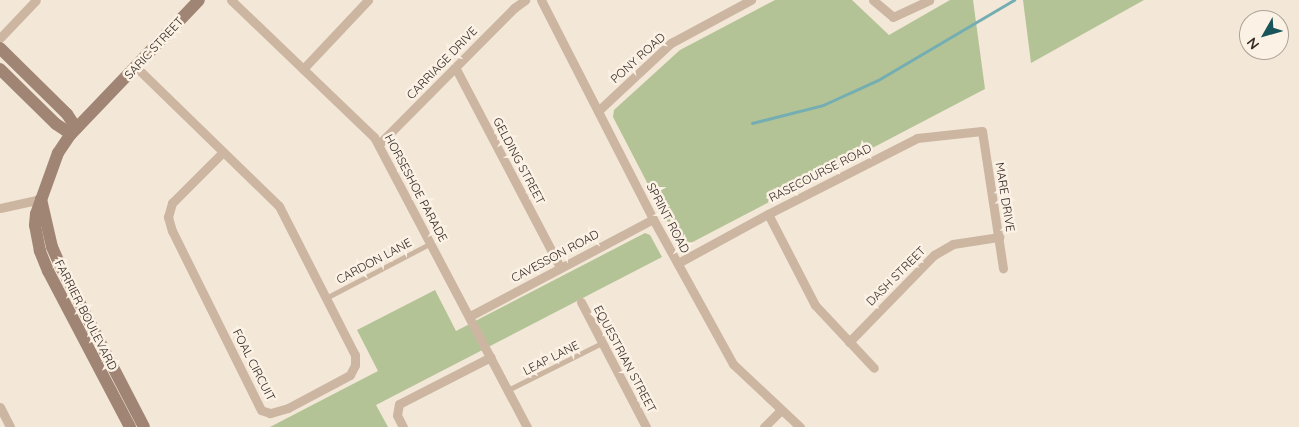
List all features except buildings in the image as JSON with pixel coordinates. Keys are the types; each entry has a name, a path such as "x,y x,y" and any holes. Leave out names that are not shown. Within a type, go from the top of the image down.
{"street":[{"path":"0,38 36,0"},
{"name":"SARIC STREET","path":"110,95 198,0"},
{"name":"HORSESHOE PARADE","path":"231,0 374,137 379,144 527,427"},
{"path":"303,69 368,0"},
{"name":"CARRIAGE DRIVE","path":"379,144 514,8 525,0"},
{"name":"SPRINT ROAD","path":"541,0 653,219 733,364 800,427"},
{"name":"PONY ROAD","path":"598,111 671,43 736,4 751,0"},
{"path":"873,0 893,18 929,0"},
{"path":"0,48 67,114 73,131"},
{"name":"FOAL CIRCUIT","path":"136,67 279,206 355,354 355,365 350,375 288,408 270,414 261,410 172,232 168,217 172,204 223,152"},
{"name":"GELDING STREET","path":"455,67 560,267"},
{"path":"0,69 56,124 73,131"},
{"name":"FARRIER BOULEVARD","path":"110,95 73,131 58,153 41,199 34,225 40,251 48,270 130,427"},
{"name":"RASECOURSE ROAD","path":"678,263 768,214 917,138 982,131"},
{"name":"MARE DRIVE","path":"982,131 1003,268"},
{"path":"0,208 41,199"},
{"name":"FARRIER BOULEVARD","path":"41,199 52,247 60,265 144,427"},
{"path":"768,214 815,305 874,368"},
{"name":"CAVESSON ROAD","path":"470,316 653,219"},
{"name":"DASH STREET","path":"849,342 934,255 953,244 999,237"},
{"name":"EQUESTRIAN STREET","path":"581,302 646,427"},
{"path":"402,427 397,415 399,404 491,357"},
{"path":"0,407 10,427"},
{"path":"764,427 781,410"}],"lane":[{"name":"CARDON LANE","path":"326,298 431,243"},
{"name":"LEAP LANE","path":"508,390 602,343"}],"green space":[{"path":"775,0 852,0 889,35 950,0 973,0 985,89 685,246 679,244 613,117 614,110 680,50"},
{"path":"1023,0 1144,0 1031,63"},
{"path":"645,233 650,235 662,257 376,405 388,427 270,427 378,371 357,330 435,290 456,331"}],"waterway":[{"path":"752,123 823,105 878,80 1014,0"}]}
